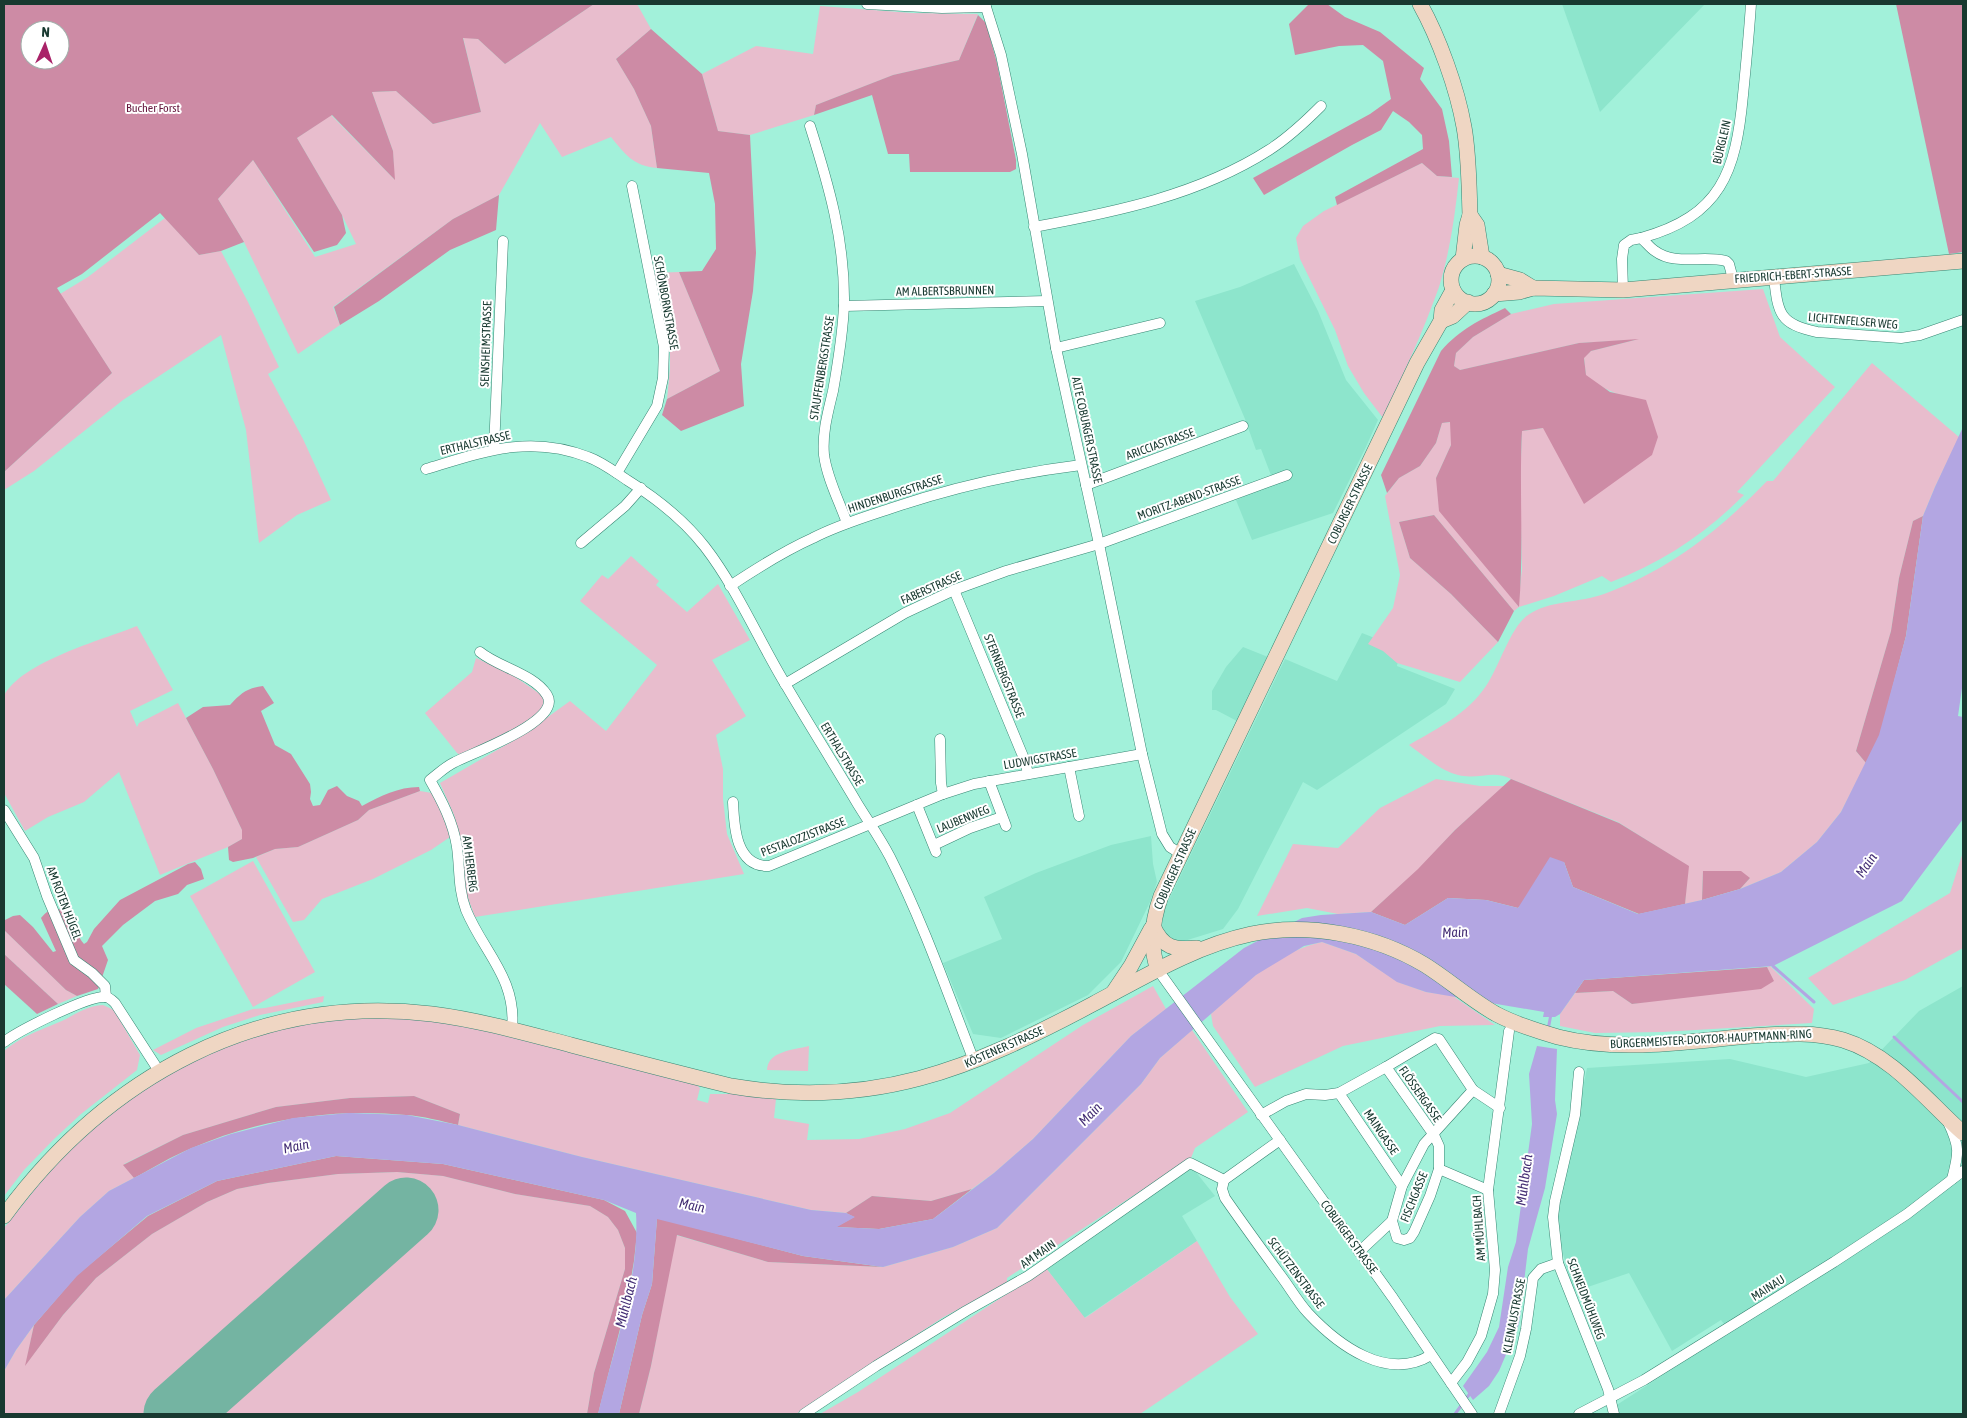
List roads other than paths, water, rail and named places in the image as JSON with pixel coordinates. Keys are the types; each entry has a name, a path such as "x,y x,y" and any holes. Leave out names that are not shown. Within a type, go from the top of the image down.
{"street":[{"path":"867,4 942,8 986,5"},
{"path":"1420,4 1444,59 1458,102 1467,151 1470,215 1467,224 1463,259"},
{"name":"BÜRGLEIN","path":"1623,290 1622,259 1624,245 1631,240 1672,228 1685,220 1712,197 1724,181 1731,165 1739,131 1751,4"},
{"name":"ALTE COBURGER STRASSE","path":"986,5 1003,64 1022,154 1056,348 1142,754 1162,834 1170,847 1181,854"},
{"path":"1034,227 1134,206 1225,174 1268,150 1288,136 1321,106"},
{"name":"STAUFFENBERGSTRASSE","path":"810,126 837,220 842,259 844,306 824,444 826,467 847,523"},
{"name":"SCHÖNBORNSTRASSE","path":"617,473 657,406 663,378 664,347 632,186"},
{"path":"1470,215 1477,225 1482,257"},
{"path":"1641,238 1656,252 1664,256 1680,259 1726,261 1729,264 1732,279"},
{"name":"SEINSHEIMSTRASSE","path":"494,449 503,241"},
{"path":"1472,256 1482,257 1493,264 1498,274 1499,285 1494,294 1478,304 1468,302 1459,297 1452,288 1452,273 1454,267 1463,259 1472,256"},
{"name":"FRIEDRICH-EBERT-STRASSE","path":"1533,288 1623,290 1732,279 1774,278 1963,261"},
{"path":"1498,274 1520,280 1533,288"},
{"name":"LICHTENFELSER WEG","path":"1774,278 1778,309 1787,322 1803,329 1817,332 1902,338 1920,335 1963,320"},
{"name":"COBURGER STRASSE","path":"1452,288 1442,310 1441,321 1417,363 1161,896 1153,926 1152,948 1158,970 1169,986 1472,1413"},
{"path":"1494,294 1519,292 1533,288"},
{"name":"AM ALBERTSBRUNNEN","path":"844,306 1047,300"},
{"path":"1441,321 1452,316 1468,302"},
{"path":"1056,348 1160,323"},
{"name":"ARICCIASTRASSE","path":"1086,484 1243,426"},
{"name":"ERTHALSTRASSE","path":"426,469 494,449 542,445 590,458 617,473 658,501 686,526 705,548 730,586 785,684 890,856 924,935 974,1062"},
{"name":"HINDENBURGSTRASSE","path":"730,586 774,558 814,537 847,523 966,485 1007,476 1081,465"},
{"name":"MORITZ-ABEND-STRASSE","path":"1099,544 1287,475"},
{"path":"581,543 625,506 641,488"},
{"name":"FABERSTRASSE","path":"785,684 905,613 954,590 1006,571 1099,544"},
{"name":"STERNBERGSTRASSE","path":"954,590 1009,719 1028,774"},
{"name":"AM HERBERG","path":"480,652 534,684 548,695 550,703 547,711 538,720 513,735 452,763 430,780 442,800 454,834 459,886 467,911 509,991 512,1029"},
{"path":"940,739 940,783 943,794"},
{"name":"LUDWIGSTRASSE","path":"870,824 943,794 989,782 1142,754"},
{"path":"1069,767 1078,816"},
{"name":"LAUBENWEG","path":"917,804 935,848 970,828 1004,821 989,782"},
{"name":"PESTALOZZISTRASSE","path":"733,802 738,841 745,858 758,867 769,866 870,824"},
{"name":"AM ROTEN HÜGEL","path":"4,810 34,858 47,896 74,960 106,986 106,997"},
{"path":"1153,926 1157,936 1168,946 1181,949 1206,947"},
{"name":"KÖSTENER STRASSE","path":"1112,994 1131,966 1153,926"},
{"name":"BÜRGERMEISTER-DOKTOR-HAUPTMANN-RING","path":"1158,970 1206,947 1262,932 1289,930 1333,933 1372,942 1397,951 1422,963 1486,1007 1509,1020 1550,1035 1584,1042 1636,1045 1784,1034 1826,1036 1861,1047 1892,1067 1963,1133"},
{"name":"KÖSTENER STRASSE","path":"4,1216 26,1186 84,1126 159,1071 218,1042 285,1022 330,1014 402,1012 466,1019 512,1029 723,1084 765,1092 823,1093 861,1091 940,1074 974,1062 1028,1037 1158,970"},
{"path":"4,1042 24,1029 77,1005 106,997 115,1003 159,1071"},
{"name":"AM MÜHLBACH","path":"1452,1386 1481,1336 1493,1294 1495,1270 1488,1190 1510,1031"},
{"path":"1261,1115 1286,1101 1306,1094 1324,1095 1339,1093 1434,1038 1439,1038 1473,1090 1500,1108"},
{"name":"FLÖSSERGASSE","path":"1386,1067 1434,1135"},
{"name":"SCHNEIDMÜHLWEG","path":"1579,1072 1575,1115 1553,1217 1558,1263 1614,1414"},
{"name":"FISCHGASSE","path":"1359,1252 1392,1221 1402,1186 1424,1144 1473,1090"},
{"name":"MAINGASSE","path":"1339,1093 1402,1186"},
{"path":"1945,1117 1957,1142 1957,1161 1952,1179"},
{"name":"FISCHGASSE","path":"1392,1221 1398,1238 1404,1240 1410,1238 1430,1196 1439,1168 1439,1146 1434,1135"},
{"path":"1224,1180 1280,1140"},
{"name":"AM MAIN","path":"804,1414 884,1361 1028,1276 1190,1163 1224,1180"},
{"path":"1439,1168 1488,1190"},
{"name":"MAINAU","path":"1579,1414 1610,1399 1834,1262 1912,1210 1963,1171"},
{"name":"SCHÜTZENSTRASSE","path":"1224,1180 1222,1189 1225,1198 1307,1312 1344,1345 1360,1355 1400,1366 1421,1361 1431,1355"},
{"name":"KLEINAUSTRASSE","path":"1499,1414 1520,1356 1526,1330 1533,1278 1541,1269 1558,1263"}],"water":[{"name":"Main","path":"1963,427 1963,681 1958,716 1963,717 1963,819 1902,901 1773,966 1584,980 1560,1014 1555,1017 1543,1017 1544,1012 1426,992 1397,982 1356,954 1322,942 1304,946 1256,975 1160,1058 1141,1084 997,1228 953,1247 883,1267 803,1256 657,1219 652,1284 642,1315 619,1414 598,1414 630,1289 634,1264 636,1213 604,1200 443,1164 336,1156 217,1181 147,1216 77,1276 34,1325 4,1371 4,1300 80,1217 109,1191 191,1148 231,1134 293,1118 349,1113 407,1115 458,1125 582,1157 811,1210 846,1213 855,1217 837,1227 879,1229 933,1219 994,1173 1033,1139 1131,1036 1244,948 1302,918 1371,912 1405,925 1448,898 1486,900 1518,908 1550,857 1564,862 1573,887 1638,914 1702,900 1740,889 1781,872 1817,842 1841,812 1879,735 1906,636 1923,516"},
{"path":"1537,1046 1557,1049 1555,1100 1557,1114 1545,1188 1528,1249 1519,1324 1499,1371 1489,1386 1473,1400 1463,1386 1487,1352 1499,1327 1508,1267 1516,1242 1532,1124 1529,1074"}],"waterway":[{"path":"1773,966 1814,1002"},
{"name":"Mühlbach","path":"1548,1030 1551,1014"},
{"path":"1894,1037 1963,1102"},
{"name":"Mühlbach","path":"1455,1414 1471,1392"}],"park label":[{"name":"Bucher Forst","path":"153,108"}]}
